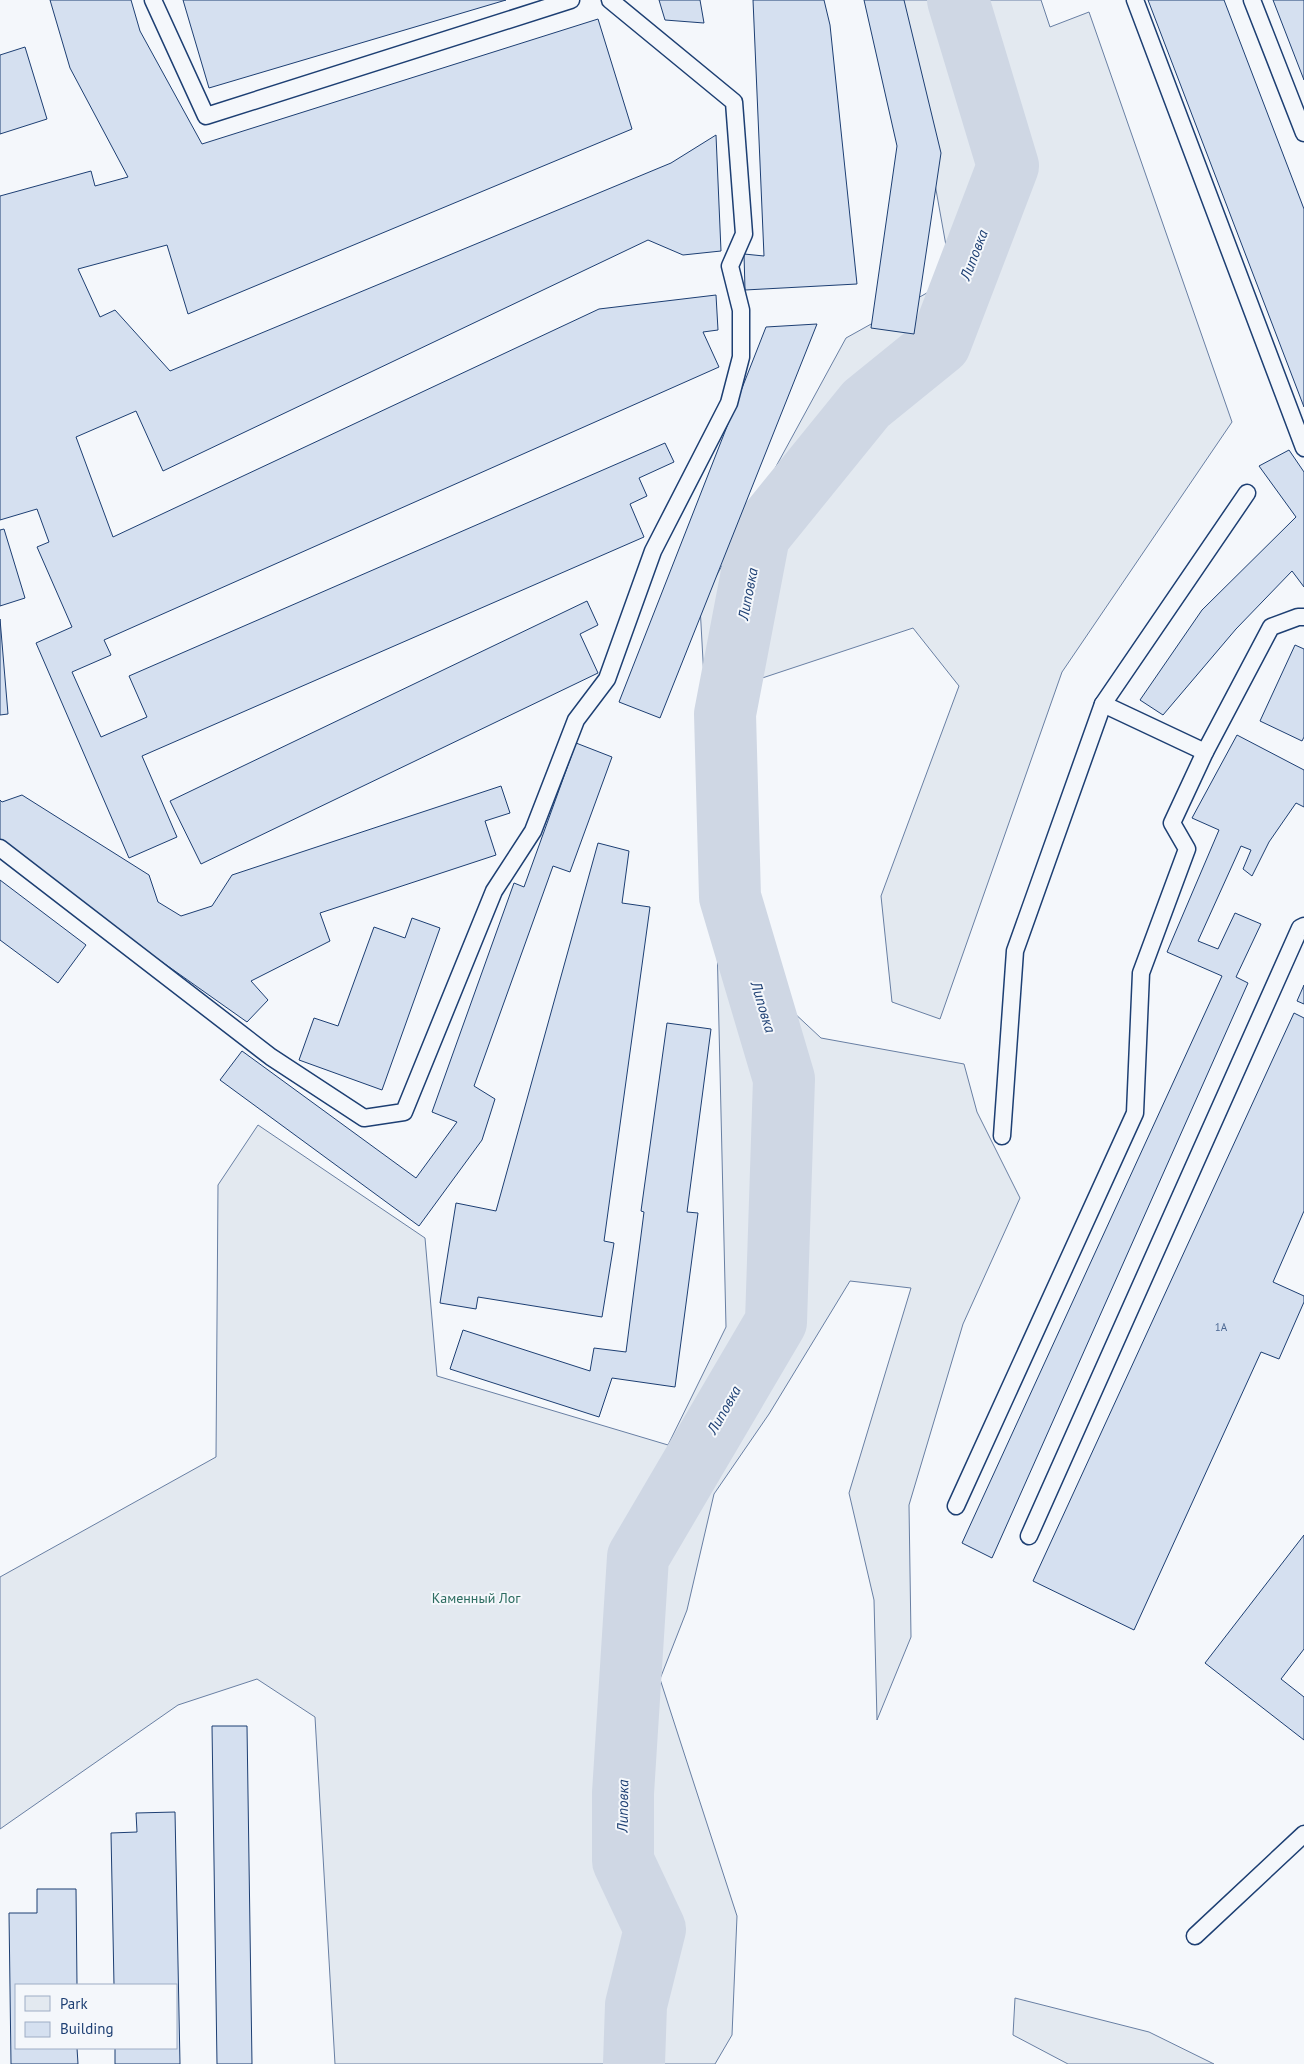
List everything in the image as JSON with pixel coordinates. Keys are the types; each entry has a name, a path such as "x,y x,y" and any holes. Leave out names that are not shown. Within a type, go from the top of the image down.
{"lane":[{"path":"153,0 206,116 571,0"},
{"path":"0,848 287,1068 364,1118 404,1112 494,891 533,831 576,720 607,679 652,551 729,403 741,357 741,310 730,266 744,234 734,102 610,0"},
{"path":"1135,0 1304,448"},
{"path":"1252,0 1304,133"},
{"path":"1002,1136 1015,950 1103,704 1247,493"},
{"path":"956,1506 1135,1113 1141,973 1187,849 1172,824 1205,752 1271,627 1298,616 1304,617"},
{"path":"1103,704 1205,752"},
{"path":"1029,1536 1300,928 1304,926"},
{"path":"1195,1936 1304,1834"}],"green space":[{"path":"902,0 1041,0 1050,27 1089,12 1232,422 1062,672 940,1019 892,1002 881,896 959,686 913,628 705,697 700,606 846,338 952,279"},
{"name":"Каменный Лог","path":"717,941 821,1038 964,1064 977,1112 1020,1198 963,1324 909,1505 911,1637 877,1720 874,1600 849,1493 911,1288 850,1281 769,1414 714,1494 687,1610 660,1679 737,1916 732,2035 715,2064 335,2064 315,1717 257,1679 178,1705 0,1829 0,1577 216,1457 218,1185 258,1125 425,1238 437,1376 668,1445 726,1327"},
{"path":"1015,1998 1149,2032 1214,2064 1068,2064 1013,2035"}],"building":[{"path":"50,0 131,0 140,31 202,144 598,19 632,129 188,314 167,245 78,269 100,317 115,310 170,371 671,163 716,135 721,251 683,255 648,240 163,471 136,411 76,437 113,537 599,309 716,295 718,330 703,332 719,367 104,640 111,655 72,672 101,737 147,717 129,676 665,443 674,462 639,478 647,496 630,504 644,537 142,756 177,837 129,858 36,643 72,627 37,547 49,542 37,509 0,520 0,196 91,171 95,186 128,177 70,68"},
{"path":"183,0 506,0 209,88"},
{"path":"659,0 700,0 704,23 665,20"},
{"path":"753,0 824,0 830,25 857,284 745,290 744,254 764,256"},
{"path":"864,0 904,0 941,153 914,334 871,328 897,146"},
{"path":"1148,0 1224,0 1304,209 1304,407"},
{"path":"1273,0 1304,0 1304,80"},
{"path":"25,47 47,119 0,134 0,55"},
{"path":"817,324 660,718 619,702 766,327"},
{"path":"1289,450 1304,472 1304,587 1292,571 1236,629 1163,715 1140,700 1202,610 1296,517 1259,466"},
{"path":"4,529 25,598 0,606 0,530"},
{"path":"587,601 598,625 580,634 598,673 201,864 170,801"},
{"path":"0,619 8,714 0,715"},
{"path":"1295,645 1304,649 1304,737 1302,741 1260,721"},
{"path":"1237,735 1304,770 1304,807 1296,803 1269,842 1252,876 1243,869 1251,850 1241,846 1198,941 1218,949 1235,913 1261,924 1236,977 1248,983 992,1558 962,1543 1222,976 1167,952 1219,830 1192,818"},
{"path":"576,743 612,757 570,872 553,866 474,1086 495,1099 482,1140 419,1226 220,1080 242,1051 416,1178 457,1122 432,1112 514,883 524,887"},
{"path":"501,786 510,813 485,821 496,855 320,913 330,941 251,981 268,1000 247,1022 15,858 0,839 0,800 2,802 22,795 149,875 158,902 181,916 212,906 232,875"},
{"path":"598,843 629,851 622,903 650,907 604,1241 614,1243 602,1317 478,1297 476,1309 440,1303 456,1203 496,1211"},
{"path":"0,880 86,945 58,983 0,940"},
{"path":"412,918 440,928 382,1090 299,1060 314,1018 338,1026 374,927 405,938"},
{"path":"1304,985 1304,1004 1297,1001"},
{"path":"1294,1013 1304,1018 1304,1211 1273,1282 1304,1296 1304,1302 1279,1359 1261,1352 1134,1630 1033,1581"},
{"path":"667,1023 711,1029 687,1212 698,1213 675,1387 612,1378 599,1417 450,1369 463,1330 590,1371 594,1348 626,1352 644,1212 641,1211"},
{"path":"1304,1535 1304,1649 1281,1679 1304,1697 1304,1740 1205,1663"},
{"path":"212,1726 247,1726 252,2064 217,2064"},
{"path":"175,1812 180,2064 115,2064 115,2049 178,2049 178,1984 114,1984 111,1833 137,1832 136,1813"},
{"path":"37,1889 76,1889 77,1984 15,1984 15,2049 77,2049 78,2064 11,2064 9,1913 37,1913"}],"waterway":[{"name":"Липовка","path":"634,2064 636,2005 655,1929 623,1861 623,1793 638,1557 776,1322 784,1079 730,897 725,714 759,536 866,404 940,344 1008,166 958,0"}]}
